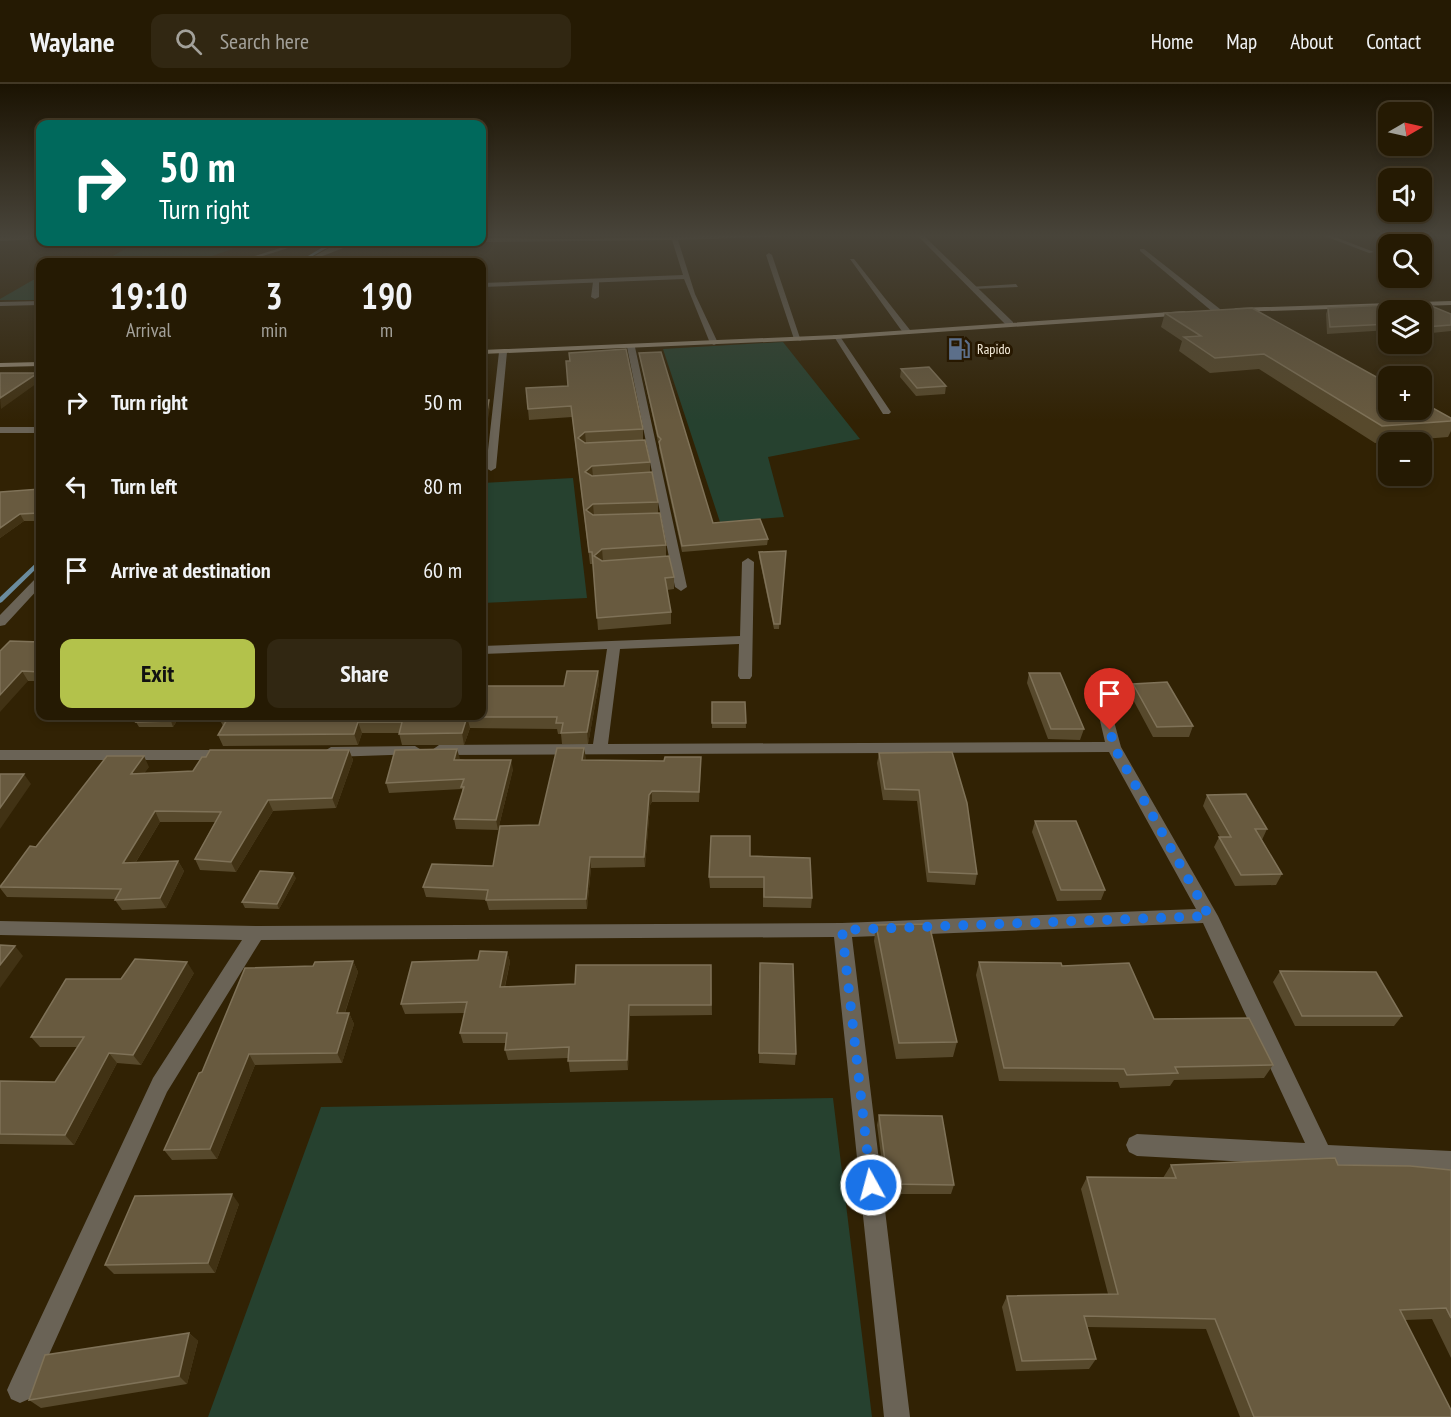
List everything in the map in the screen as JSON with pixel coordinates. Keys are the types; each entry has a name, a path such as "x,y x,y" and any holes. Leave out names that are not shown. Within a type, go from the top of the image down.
{"main road":[{"path":"1205,312 1451,303"},
{"path":"486,352 836,337 1194,313"},
{"path":"0,365 36,364"}],"street":[{"path":"695,297 714,343"},
{"path":"784,297 798,339"},
{"path":"880,297 907,332"},
{"path":"983,297 1010,324"},
{"path":"1200,297 1217,311"},
{"path":"0,304 36,303"},
{"path":"836,337 886,412"},
{"path":"631,346 654,444 654,478 671,562 681,587"},
{"path":"491,468 503,352"},
{"path":"0,430 36,430"},
{"path":"642,445 654,444"},
{"path":"745,676 748,562"},
{"path":"0,622 36,585"},
{"path":"486,650 745,640"},
{"path":"600,749 614,646"},
{"path":"1101,695 1114,747 1209,916 1321,1153"},
{"path":"318,753 600,749 1114,747"},
{"path":"0,755 238,754"},
{"path":"0,928 256,933 842,930 1209,916"},
{"path":"842,930 897,1417"},
{"path":"20,1390 160,1085 256,933"},
{"path":"1137,1144 1451,1162"}],"green space":[{"path":"3,297 36,297 36,300 0,299"},
{"path":"783,342 860,439 768,457 784,517 720,522 663,349"},
{"path":"573,478 587,598 486,603 486,483"},
{"path":"833,1098 872,1417 208,1417 321,1107"}],"building":[{"path":"1378,305 1378,325 1330,327 1328,308"},
{"path":"1432,306 1451,314 1451,325 1432,326"},
{"path":"1252,308 1378,378 1378,420 1432,420 1432,408 1451,418 1451,421 1382,426 1264,354 1215,358 1184,337 1201,336 1165,313"},
{"path":"626,349 643,429 585,432 578,438 585,443 645,440 650,462 592,466 585,472 592,476 652,472 658,502 593,504 586,510 593,515 660,513 666,545 602,549 594,556 602,561 669,556 674,577 665,578 671,612 597,618 592,552 589,552 571,406 528,409 526,388 568,386 566,361 570,361 569,353"},
{"path":"661,352 713,523 760,519 768,539 682,546 659,442 661,439 658,436 639,353"},
{"path":"929,367 946,386 917,388 901,369"},
{"path":"0,373 36,373 36,374 0,398"},
{"path":"486,400 489,400 486,416"},
{"path":"36,489 36,513 20,514 0,528 0,492"},
{"path":"786,551 780,624 774,624 759,552"},
{"path":"10,641 36,642 36,672 22,671 0,695 0,651"},
{"path":"567,671 598,671 587,732 561,733 563,723 556,723 557,717 486,717 486,686 564,686"},
{"path":"1029,673 1060,673 1084,729 1051,729"},
{"path":"1167,682 1193,726 1157,727 1133,684"},
{"path":"712,702 745,702 746,723 712,723"},
{"path":"137,720 172,720 171,721 136,722"},
{"path":"227,720 466,720 462,733 399,734 402,722 358,722 354,734 218,735"},
{"path":"557,748 584,748 582,760 664,761 665,757 701,757 699,792 652,791 649,795 644,857 590,857 586,899 486,900 488,890 423,887 432,864 493,866 500,826 539,825"},
{"path":"457,749 454,760 511,760 496,820 454,819 464,787 461,787 464,779 386,783 395,750"},
{"path":"210,750 349,750 332,798 268,800 231,862 195,859 221,812 155,811 123,863 178,861 160,898 115,900 121,889 0,887 30,846 36,847 107,756 144,756 131,774 193,771 202,757 206,757"},
{"path":"952,752 967,803 977,874 929,872 919,790 885,789 879,753"},
{"path":"0,774 24,774 0,808"},
{"path":"1246,794 1267,829 1255,829 1282,874 1241,875 1219,837 1231,837 1207,795"},
{"path":"1035,821 1076,821 1105,890 1061,890"},
{"path":"711,836 750,836 750,856 810,858 812,898 764,897 764,877 709,877"},
{"path":"260,871 293,873 277,904 242,902"},
{"path":"929,924 957,1042 899,1043 876,925"},
{"path":"0,945 15,946 0,965"},
{"path":"480,951 507,952 500,987 575,984 576,965 711,965 711,1005 629,1005 627,1060 568,1061 569,1047 505,1050 507,1033 460,1033 467,1002 401,1004 412,962 478,960"},
{"path":"135,959 187,962 133,1055 109,1053 65,1135 0,1134 0,1081 55,1082 84,1037 31,1037 66,979 121,979"},
{"path":"353,961 337,1013 349,1013 337,1053 249,1054 210,1149 164,1150 199,1073 202,1072 245,968 313,966 315,962"},
{"path":"979,962 1061,963 1062,966 1129,963 1154,1019 1249,1018 1273,1065 1175,1067 1178,1073 1127,1075 1124,1069 1004,1068"},
{"path":"760,963 793,964 796,1054 759,1053"},
{"path":"1280,971 1376,972 1402,1016 1302,1016"},
{"path":"879,1115 942,1116 954,1185 888,1184"},
{"path":"1335,1158 1338,1165 1410,1166 1451,1170 1451,1318 1446,1308 1400,1310 1451,1410 1451,1417 1254,1417 1215,1319 1084,1316 1096,1359 1022,1361 1007,1296 1118,1294 1087,1177 1176,1178 1171,1165"},
{"path":"232,1194 208,1263 105,1265 135,1196"},
{"path":"189,1333 179,1376 29,1400 45,1355"}],"waterway":[{"path":"0,601 36,566"}],"place":[{"name":"Rapido","path":"959,349"}],"route":[{"path":"871,1185 842,930 1209,916 1114,747 1110,730"}]}
